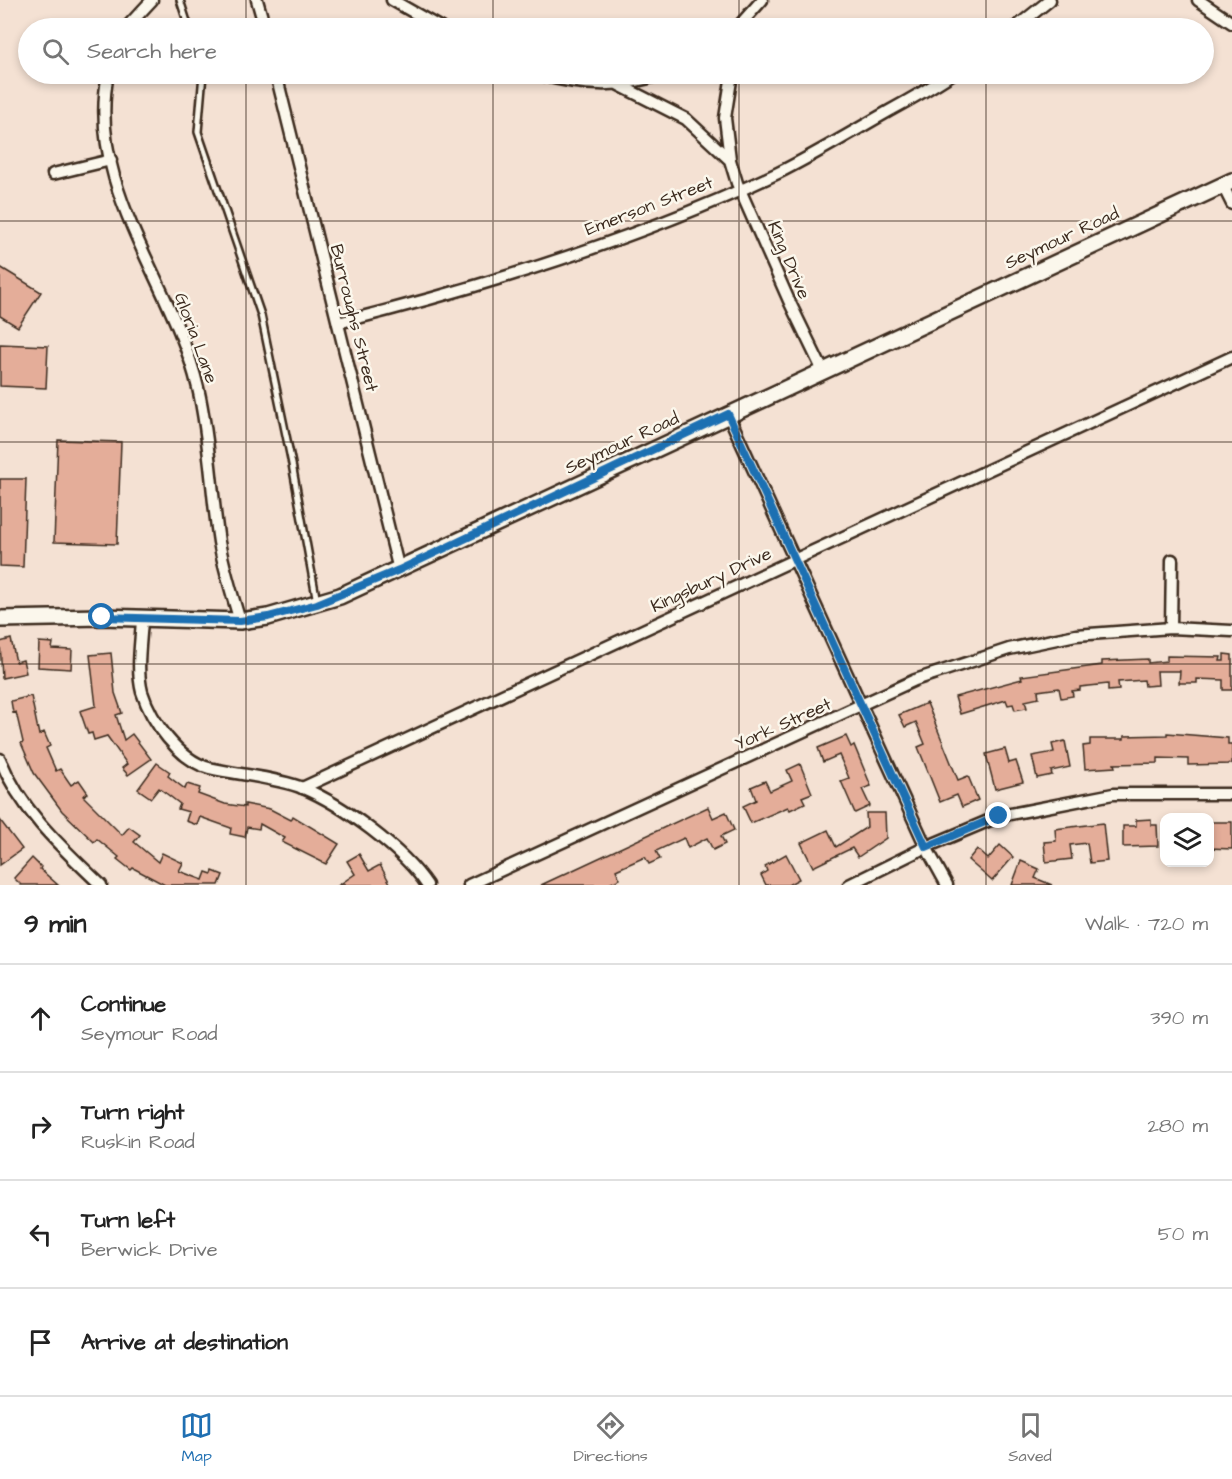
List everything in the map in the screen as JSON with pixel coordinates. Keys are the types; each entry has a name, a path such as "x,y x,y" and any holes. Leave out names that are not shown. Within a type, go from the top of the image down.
{"street":[{"path":"135,18 152,0"},
{"path":"257,0 262,18"},
{"path":"392,0 424,18"},
{"path":"747,18 762,0"},
{"path":"1028,18 1050,0"},
{"path":"1198,0 1232,23"},
{"name":"Gloria Lane","path":"107,84 104,105 105,130 111,160 130,219 179,334 198,387 220,542 240,621"},
{"name":"Burroughs Street","path":"278,84 399,570"},
{"path":"578,84 623,84"},
{"name":"King Drive","path":"730,84 725,118 730,159 740,190 823,371"},
{"name":"Emerson Street","path":"338,323 428,300 567,255 740,190 825,148 935,84"},
{"name":"King Drive","path":"619,85 686,119 730,159"},
{"path":"53,174 111,160"},
{"path":"1227,184 1232,204"},
{"name":"Seymour Road","path":"0,619 240,621 268,617 317,604 399,570 728,414 1227,184"},
{"name":"Kingsbury Drive","path":"302,788 1232,357"},
{"path":"728,414 926,847 947,885"},
{"path":"1171,628 1172,560"},
{"path":"142,619 140,662 142,691 157,724 180,750 206,767 302,788 389,842 415,867 427,885"},
{"name":"York Street","path":"468,885 915,680 1009,649 1076,636 1171,628 1232,631"},
{"path":"0,759 9,781 45,832 101,885"},
{"path":"849,885 926,847 999,816 1113,794 1232,794"}],"lane":[{"path":"180,0 186,18"},
{"path":"202,84 198,132 261,315 292,464 317,604"}],"building":[{"path":"0,267 41,292 18,327 0,316"},
{"path":"0,344 48,346 46,388 0,386"},
{"path":"58,440 121,442 117,544 54,542"},
{"path":"0,479 26,479 23,567 0,566"},
{"path":"11,639 16,662 23,660 26,673 2,678 0,642"},
{"path":"39,642 53,643 52,649 72,650 71,669 38,667"},
{"path":"111,653 115,693 122,713 116,715 124,740 132,734 151,759 128,775 122,768 127,764 107,736 94,740 92,733 88,734 80,711 96,706 90,655"},
{"path":"1224,654 1232,655 1232,690 1223,690 1223,680 1197,679 1197,683 1179,683 1180,671 1157,671 1158,685 1145,686 1144,680 1118,682 1119,690 1108,691 1108,684 1080,687 1080,690 1072,691 1073,696 1061,698 1059,688 1038,691 1039,698 1025,701 1027,708 1015,710 1013,704 1008,705 1006,700 960,714 955,697 1022,679 1021,676 1102,665 1102,661 1148,659 1148,663 1167,661 1167,656 1221,657 1220,661 1224,661"},
{"path":"31,696 39,735 44,732 50,746 46,748 56,771 60,769 71,785 79,780 88,793 83,796 122,835 129,827 140,835 134,842 158,862 162,853 183,863 179,871 203,880 206,872 212,874 213,871 223,875 219,885 165,885 133,868 131,870 97,839 94,842 62,811 34,773 21,743 23,742 16,712 13,713 11,701"},
{"path":"927,703 958,780 968,776 978,800 962,807 957,795 940,802 918,747 925,744 916,722 905,727 899,715"},
{"path":"1167,733 1228,738 1228,744 1232,744 1232,764 1188,765 1188,759 1158,758 1158,763 1114,764 1115,767 1085,769 1083,746 1090,745 1090,739 1124,739 1124,736 1167,735"},
{"path":"846,736 851,747 854,745 871,786 862,789 870,806 855,813 841,781 849,778 839,755 823,762 818,748"},
{"path":"1065,741 1070,767 1051,771 1052,775 1037,778 1032,756 1054,752 1052,744"},
{"path":"1005,749 1009,763 1016,761 1023,782 995,789 986,754"},
{"path":"157,763 170,772 168,776 185,789 187,784 200,788 198,794 225,804 245,807 245,804 270,809 291,820 293,816 339,844 326,864 282,842 285,838 260,824 259,829 247,827 245,837 230,834 231,828 200,817 197,825 186,821 189,812 178,809 180,804 159,788 151,798 138,789"},
{"path":"800,764 812,793 802,797 805,803 790,810 788,807 751,823 743,806 756,800 751,787 765,781 770,791 792,781 787,770"},
{"path":"708,807 713,818 726,812 734,830 721,836 725,844 713,850 707,838 688,848 684,838 656,851 660,859 649,864 645,857 616,870 620,879 607,885 541,885"},
{"path":"866,813 885,813 886,838 858,857 852,848 813,867 801,843 828,830 836,847 867,827"},
{"path":"1151,819 1151,825 1157,825 1158,846 1123,847 1123,826 1136,826 1136,820"},
{"path":"0,820 22,849 0,865"},
{"path":"1214,822 1232,822 1232,849 1214,848"},
{"path":"1103,823 1107,861 1090,863 1087,843 1070,845 1072,859 1046,862 1044,842 1056,841 1055,829"},
{"path":"1000,845 1013,857 992,881 968,860 977,849 988,859"},
{"path":"359,854 369,871 380,865 391,885 339,885 355,874 347,861"},
{"path":"786,854 799,879 788,885 766,885 761,875 767,871 765,866"},
{"path":"32,858 41,867 40,869 58,885 21,885 14,878"},
{"path":"1021,861 1039,869 1035,878 1052,885 1012,885"}],"route":[{"path":"102,617 240,621 268,617 317,604 399,570 728,414 926,847 999,816"}]}
